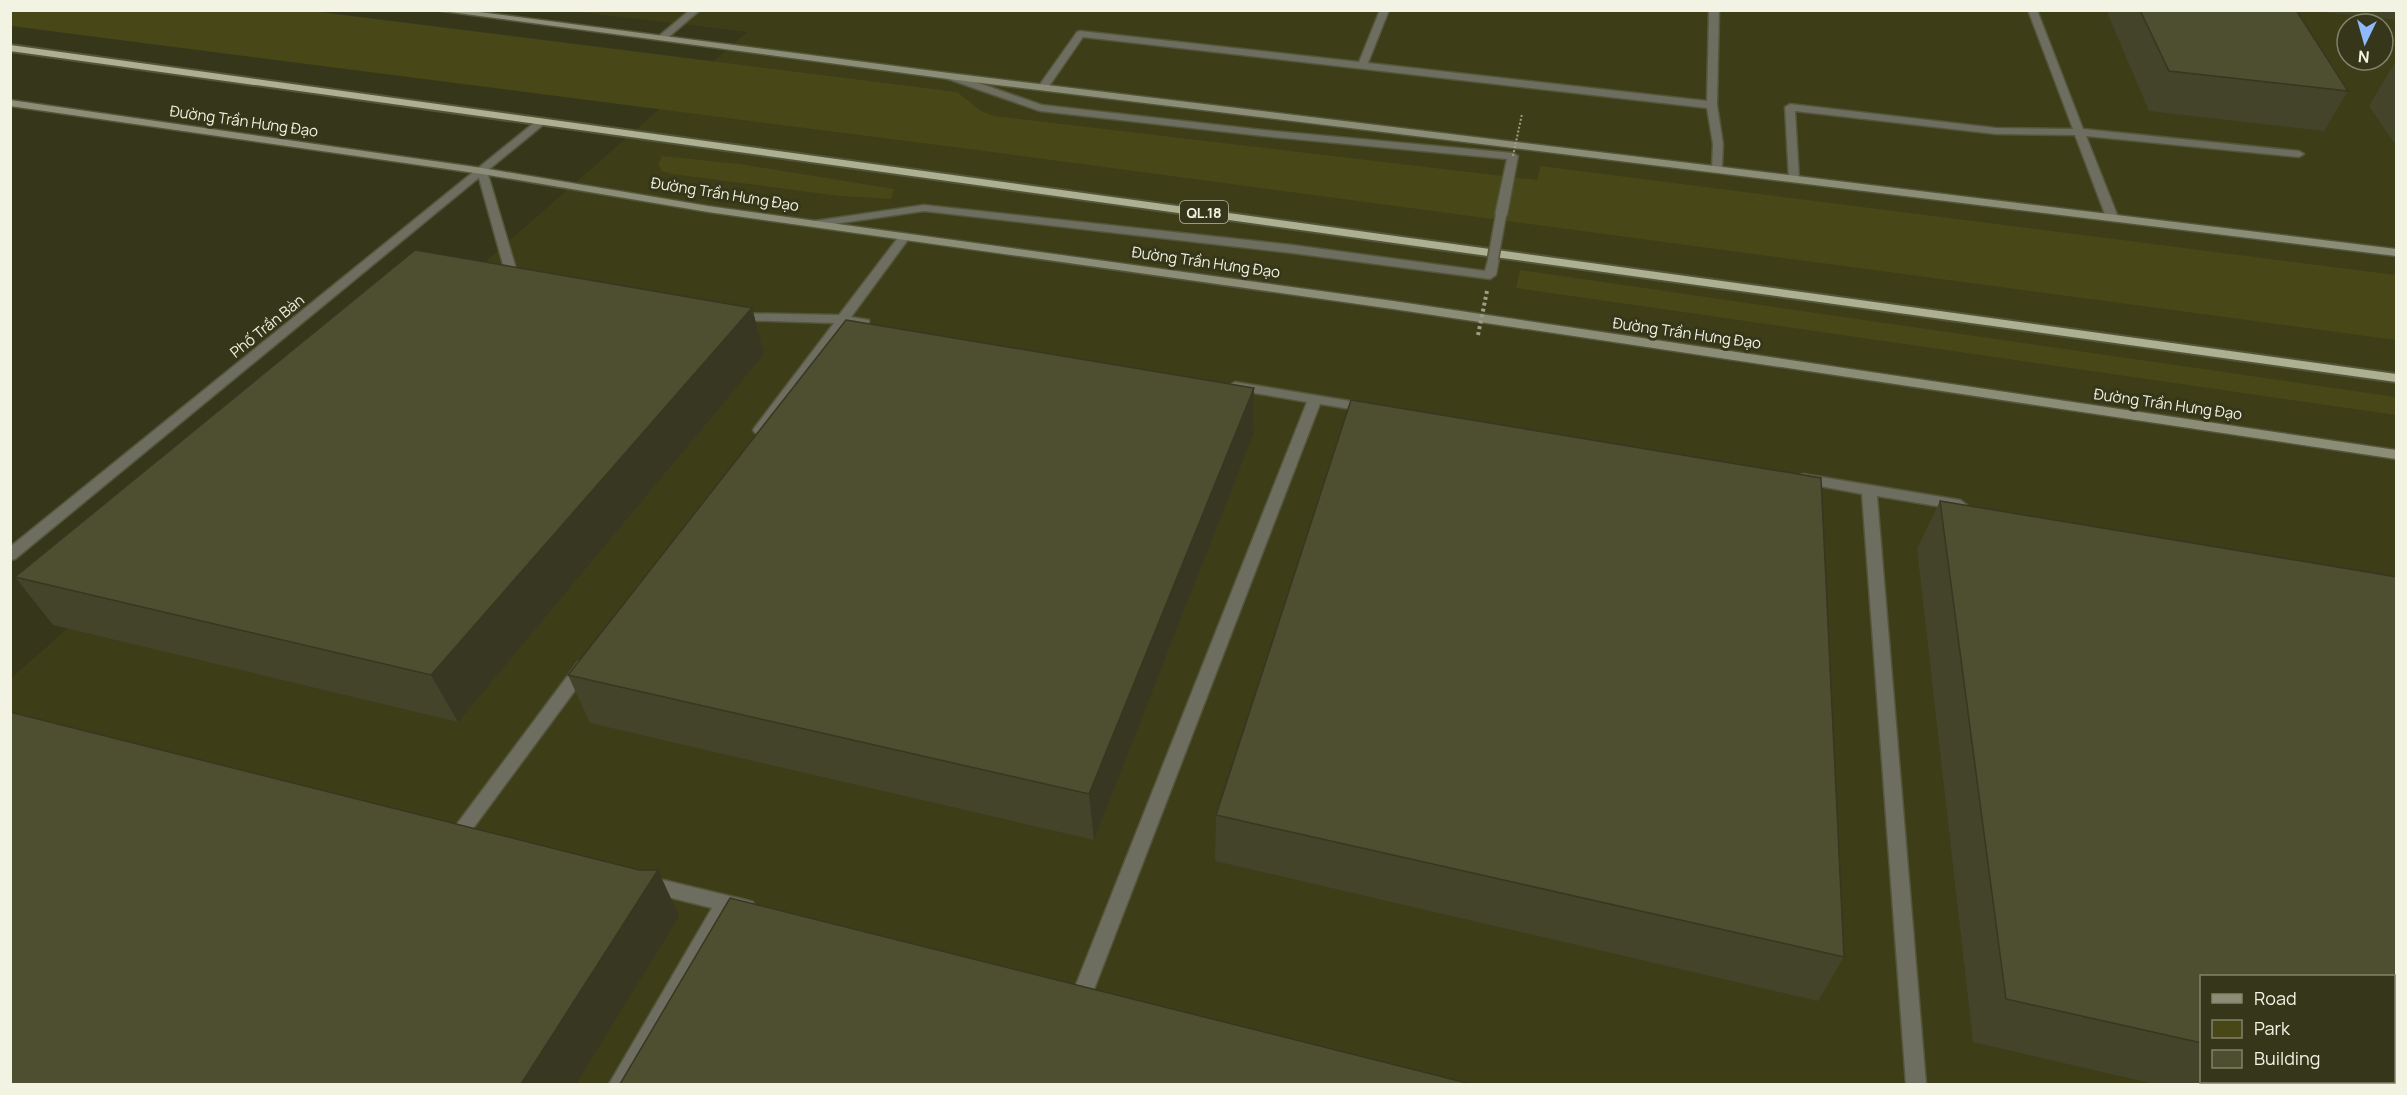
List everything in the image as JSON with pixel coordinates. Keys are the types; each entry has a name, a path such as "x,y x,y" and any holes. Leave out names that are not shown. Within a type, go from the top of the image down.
{"highway":[{"name":"QL.18","path":"10,48 544,120 2397,378"}],"main road":[{"path":"439,10 949,76 1717,168 2397,253"},
{"name":"Đường Trần Hưng Đạo","path":"10,103 482,171 814,224 1404,307 2397,455"}],"street":[{"path":"662,38 696,10"},
{"path":"1362,66 1385,10"},
{"path":"1714,10 1712,105 1718,144 1717,168"},
{"path":"2032,10 2112,217"},
{"path":"1043,87 1080,34 1712,105"},
{"path":"814,224 924,208 1490,275 1513,156 1205,127 1040,108 949,76"},
{"path":"1793,178 1790,107 1996,131 2079,132 2300,154"},
{"name":"Phố Trần Bàn","path":"10,555 544,120"},
{"path":"482,171 512,275 535,279"},
{"path":"750,444 904,237"},
{"path":"723,315 843,319 878,325"},
{"path":"1220,383 1385,411"},
{"path":"1083,992 1315,399"},
{"path":"1786,477 1975,508"},
{"path":"1869,490 1916,1084"},
{"path":"456,837 592,655"},
{"path":"434,831 479,842"},
{"path":"625,878 760,912"},
{"path":"619,1084 726,903"},
{"path":"1060,986 1106,997"}],"path":[{"path":"1513,156 1522,114"},
{"path":"1478,335 1490,275"}],"shaded area":[{"path":"572,11 2396,11 2396,1084 11,1084 10,679 747,32"}],"green space":[{"path":"11,11 312,11 957,92 981,111 994,116 1537,180 1541,166 2396,275 2396,340 969,149 11,26"},
{"path":"662,156 740,164 894,189 891,199 839,196 672,174 662,171 658,165"},
{"path":"1520,270 2396,397 2396,415 1516,288"}],"building":[{"path":"2140,10 2296,10 2348,91 2169,71"},
{"path":"415,250 752,308 431,675 15,577"},
{"path":"846,320 1254,388 1089,794 568,675"},
{"path":"1351,400 1821,478 1844,957 1216,815"},
{"path":"1940,501 2397,577 2397,1084 2378,1083 2395,1083 2395,975 2200,975 2200,1043 2006,999"},
{"path":"10,712 639,870 658,870 521,1084 10,1084"},
{"path":"730,898 1471,1084 620,1084"}]}
